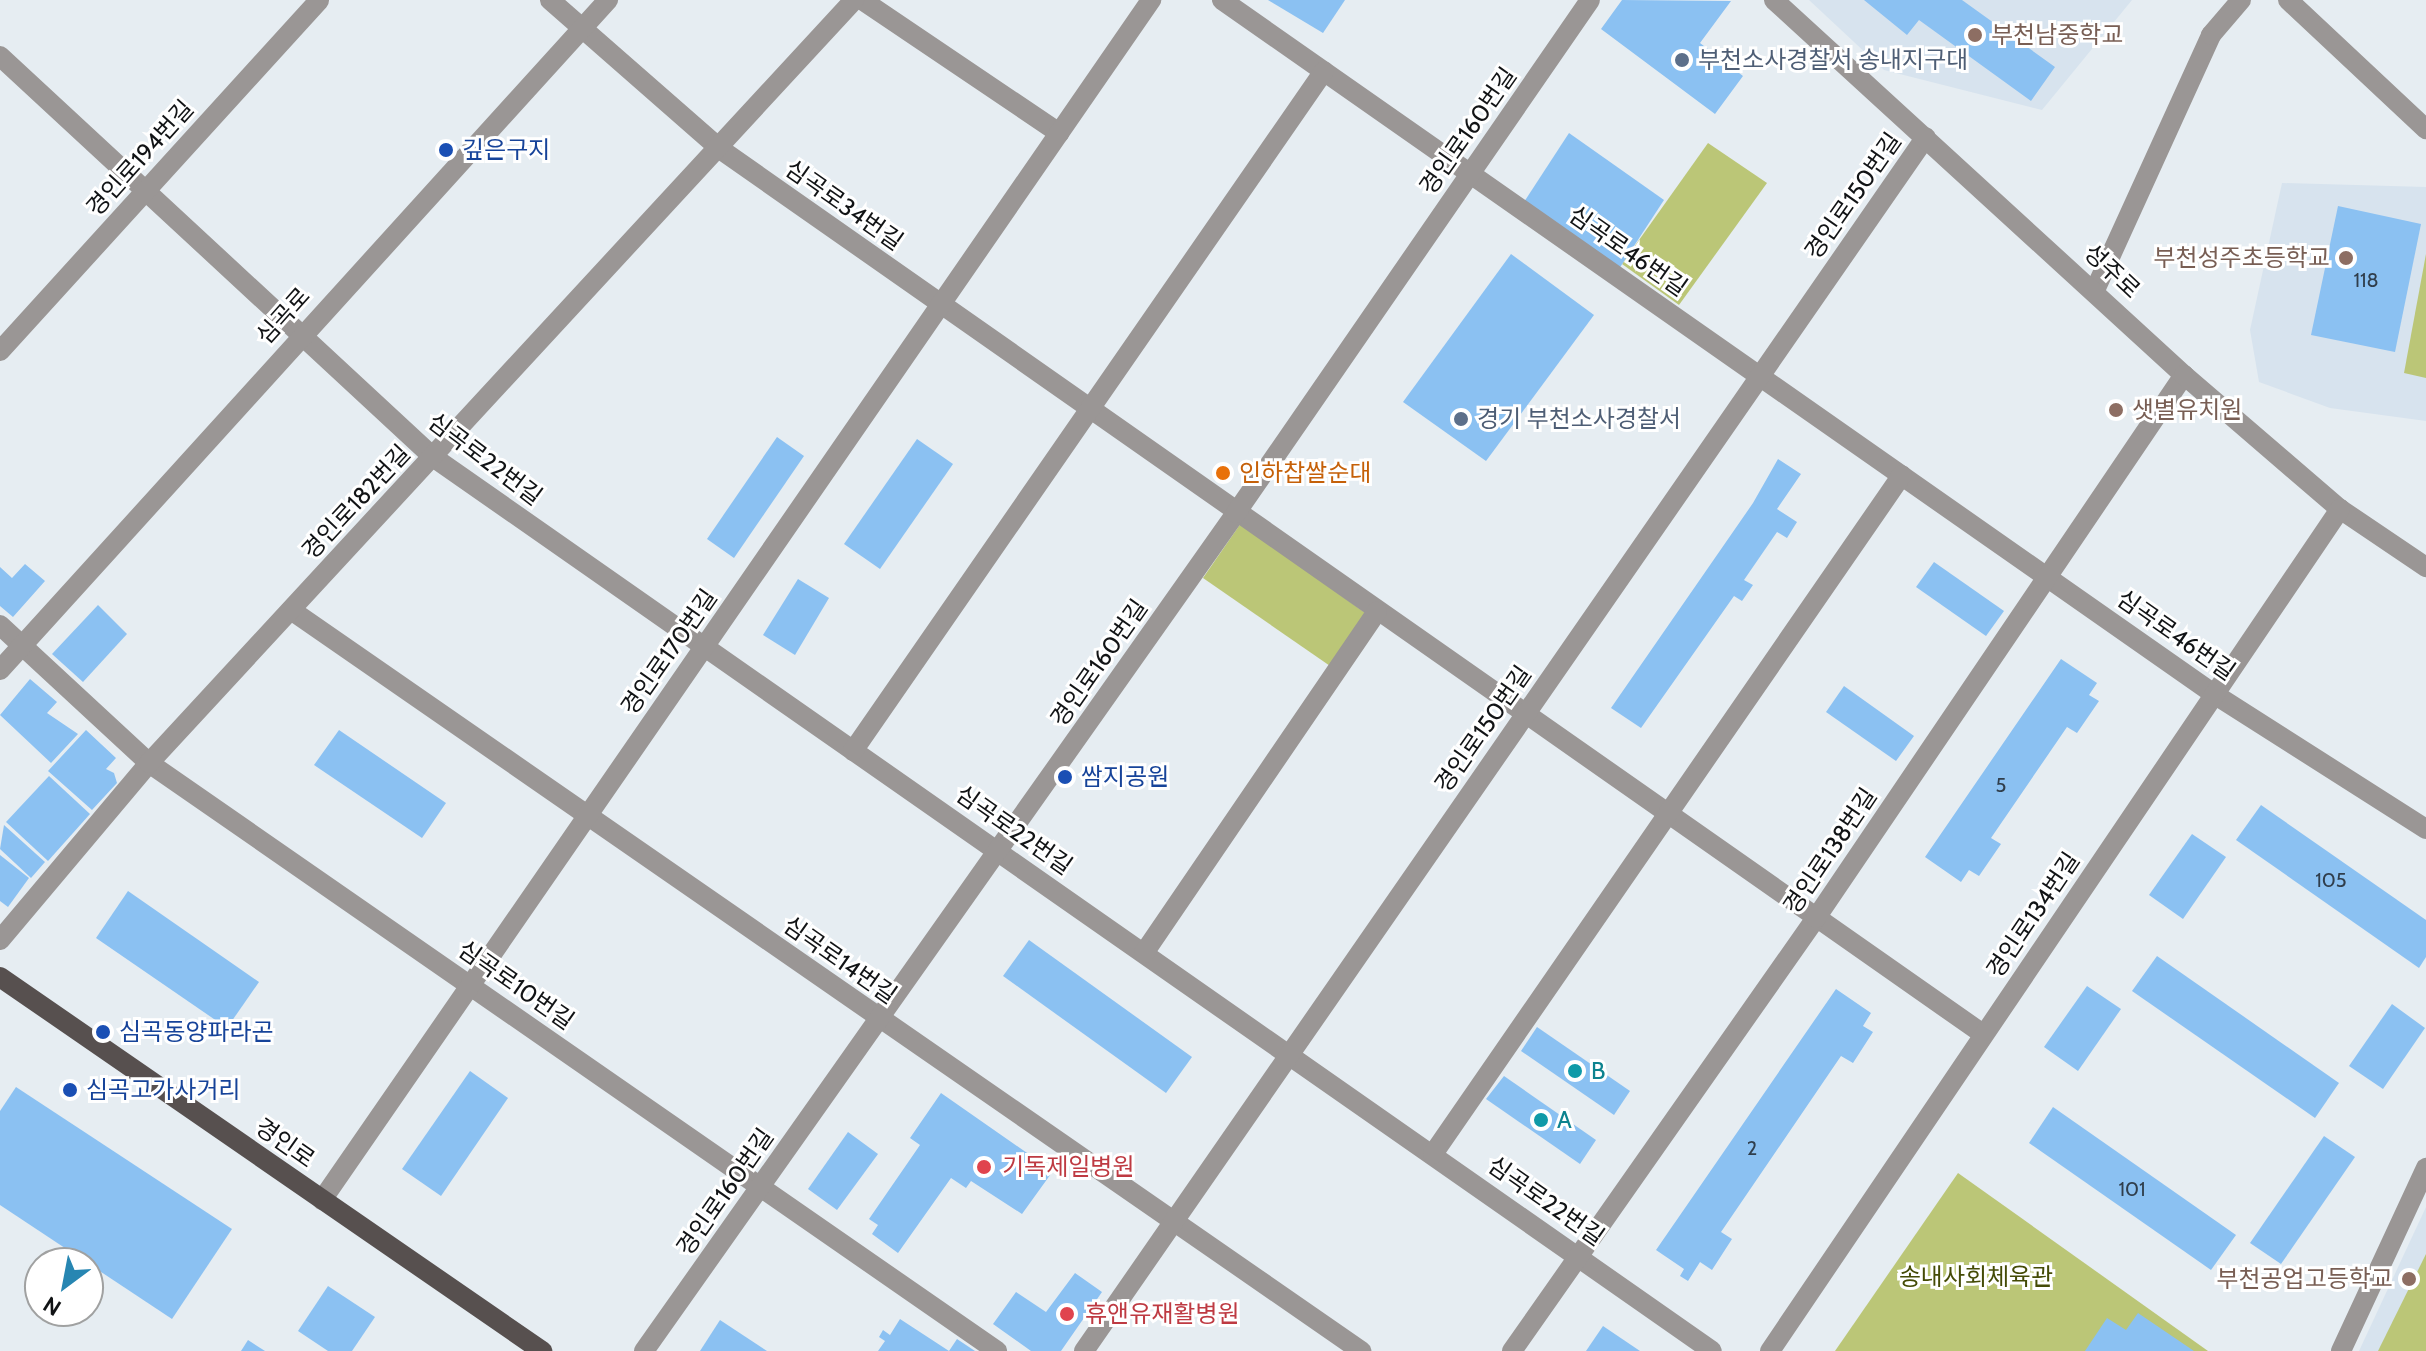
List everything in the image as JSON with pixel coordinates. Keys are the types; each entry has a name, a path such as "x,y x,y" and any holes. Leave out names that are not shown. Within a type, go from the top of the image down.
{"main road":[{"name":"경인로","path":"0,977 542,1351"}],"street":[{"name":"경인로194번길","path":"0,351 319,0"},
{"name":"심곡로34번길","path":"550,0 720,149 1983,1034"},
{"name":"심곡로","path":"0,670 21,643 608,0"},
{"name":"경인로182번길","path":"0,940 149,763 720,149 854,0"},
{"path":"862,0 1059,133"},
{"name":"경인로170번길","path":"322,1200 1151,0"},
{"name":"심곡로46번길","path":"1222,0 2214,694 2426,829"},
{"name":"경인로160번길","path":"644,1351 1236,513 1590,0"},
{"name":"성주로","path":"1774,0 2095,290 2184,375 2340,509 2426,567"},
{"path":"2095,290 2211,35 2241,0"},
{"path":"2288,0 2426,129"},
{"name":"심곡로22번길","path":"0,56 433,457 1712,1351"},
{"path":"853,751 1324,71"},
{"name":"경인로150번길","path":"1084,1351 1926,137"},
{"name":"경인로138번길","path":"1512,1351 1816,918 2184,375"},
{"path":"1433,1154 1902,475"},
{"name":"경인로134번길","path":"1770,1351 2340,509"},
{"name":"심곡로14번길","path":"291,610 1361,1351"},
{"path":"1144,953 1377,612"},
{"name":"심곡로10번길","path":"0,625 149,763 997,1351"},
{"path":"2341,1351 2426,1168"}],"shaded area":[{"name":"부천남중학교","path":"1809,0 2132,0 2042,110 1884,70"},
{"name":"부천성주초등학교","path":"2282,183 2426,187 2426,421 2330,408 2259,382 2250,330"},
{"name":"부천공업고등학교","path":"2426,1207 2426,1351 2359,1351"}],"green space":[{"path":"1708,143 1767,183 1679,305 1622,264"},
{"path":"2426,254 2426,378 2404,373"},
{"path":"1241,523 1368,615 1333,668 1203,578"},
{"name":"송내사회체육관","path":"1958,1173 2208,1351 1835,1351"},
{"path":"2426,1254 2426,1351 2378,1351"}],"building":[{"path":"1268,0 1345,0 1323,33"},
{"name":"부천소사경찰서 송내지구대","path":"1622,0 1731,1 1700,43 1743,76 1715,114 1601,29"},
{"name":"부천남중학교","path":"1864,0 1962,0 2055,67 2031,101 1919,20 1907,35"},
{"path":"1569,133 1664,200 1617,272 1520,208"},
{"path":"2338,206 2421,224 2395,352 2311,335"},
{"path":"1511,254 1594,315 1486,461 1403,402"},
{"path":"777,437 804,456 734,558 707,539"},
{"path":"917,439 953,464 880,569 844,544"},
{"path":"1778,459 1801,474 1777,509 1797,522 1787,538 1777,532 1744,580 1753,585 1742,601 1734,596 1641,728 1611,708 1753,503"},
{"path":"1934,562 2004,611 1986,636 1916,587"},
{"path":"25,564 45,581 13,617 0,606 0,567 12,578"},
{"path":"798,579 829,598 795,655 763,635"},
{"path":"98,605 127,634 83,682 52,654"},
{"path":"2061,659 2097,683 2089,695 2099,701 2077,733 2067,727 1991,838 2001,844 1979,876 1969,870 1961,882 1925,857"},
{"path":"30,679 57,702 47,713 78,734 51,763 0,715"},
{"path":"1844,686 1914,736 1896,761 1826,712"},
{"path":"86,730 116,758 106,769 114,773 117,783 92,810 48,771"},
{"path":"339,730 446,803 422,838 314,765"},
{"path":"49,776 90,814 48,861 6,822"},
{"path":"2261,805 2426,920 2426,957 2419,968 2236,840"},
{"path":"4,825 45,862 31,878 0,849"},
{"path":"2192,834 2226,857 2183,919 2149,895"},
{"path":"0,855 29,878 8,907 0,901"},
{"path":"128,891 259,982 227,1028 96,938"},
{"path":"1029,940 1192,1057 1166,1093 1003,976"},
{"path":"2157,956 2339,1083 2315,1118 2132,991"},
{"path":"2087,986 2121,1009 2078,1071 2044,1047"},
{"path":"1836,989 1871,1013 1863,1026 1873,1032 1853,1063 1841,1056 1721,1232 1732,1239 1712,1270 1700,1262 1688,1281 1680,1276 1684,1269 1656,1250"},
{"path":"2392,1004 2425,1028 2383,1089 2349,1066"},
{"name":"B","path":"1537,1027 1630,1091 1614,1115 1521,1051"},
{"path":"470,1071 508,1098 441,1196 402,1169"},
{"name":"A","path":"1504,1076 1596,1140 1580,1164 1486,1099"},
{"path":"16,1087 232,1229 172,1319 104,1274 104,1247 63,1247 0,1205 0,1111"},
{"path":"941,1093 1053,1171 1022,1214 971,1181 966,1188 951,1178 898,1253 872,1234 878,1225 869,1219 920,1145 910,1138"},
{"path":"2053,1107 2236,1235 2211,1270 2029,1143"},
{"path":"848,1132 878,1154 837,1210 808,1189"},
{"path":"2324,1136 2355,1157 2281,1264 2250,1243"},
{"path":"1075,1273 1102,1292 1061,1351 1031,1351 993,1324 1016,1292 1046,1312"},
{"path":"328,1286 375,1317 352,1351 328,1351 298,1331"},
{"path":"2138,1313 2194,1351 2085,1351 2107,1318 2126,1330"},
{"path":"900,1319 949,1351 878,1351 885,1341 879,1337 883,1330 890,1335"},
{"path":"720,1320 767,1351 700,1351"},
{"path":"1603,1326 1640,1351 1586,1351"},
{"path":"957,1339 975,1351 949,1351"},
{"path":"248,1340 265,1351 241,1351"}],"place":[{"name":"부천남중학교","path":"1975,35"},
{"name":"부천소사경찰서 송내지구대","path":"1682,60"},
{"name":"깊은구지","path":"446,150"},
{"name":"부천성주초등학교","path":"2346,258"},
{"name":"샛별유치원","path":"2116,410"},
{"name":"경기 부천소사경찰서","path":"1461,419"},
{"name":"인하찹쌀순대","path":"1223,473"},
{"name":"쌈지공원","path":"1065,777"},
{"name":"심곡동양파라곤","path":"103,1032"},
{"name":"B","path":"1575,1071"},
{"name":"심곡고가사거리","path":"70,1090"},
{"name":"A","path":"1541,1120"},
{"name":"기독제일병원","path":"984,1167"},
{"name":"부천공업고등학교","path":"2409,1279"},
{"name":"휴앤유재활병원","path":"1067,1314"}]}
